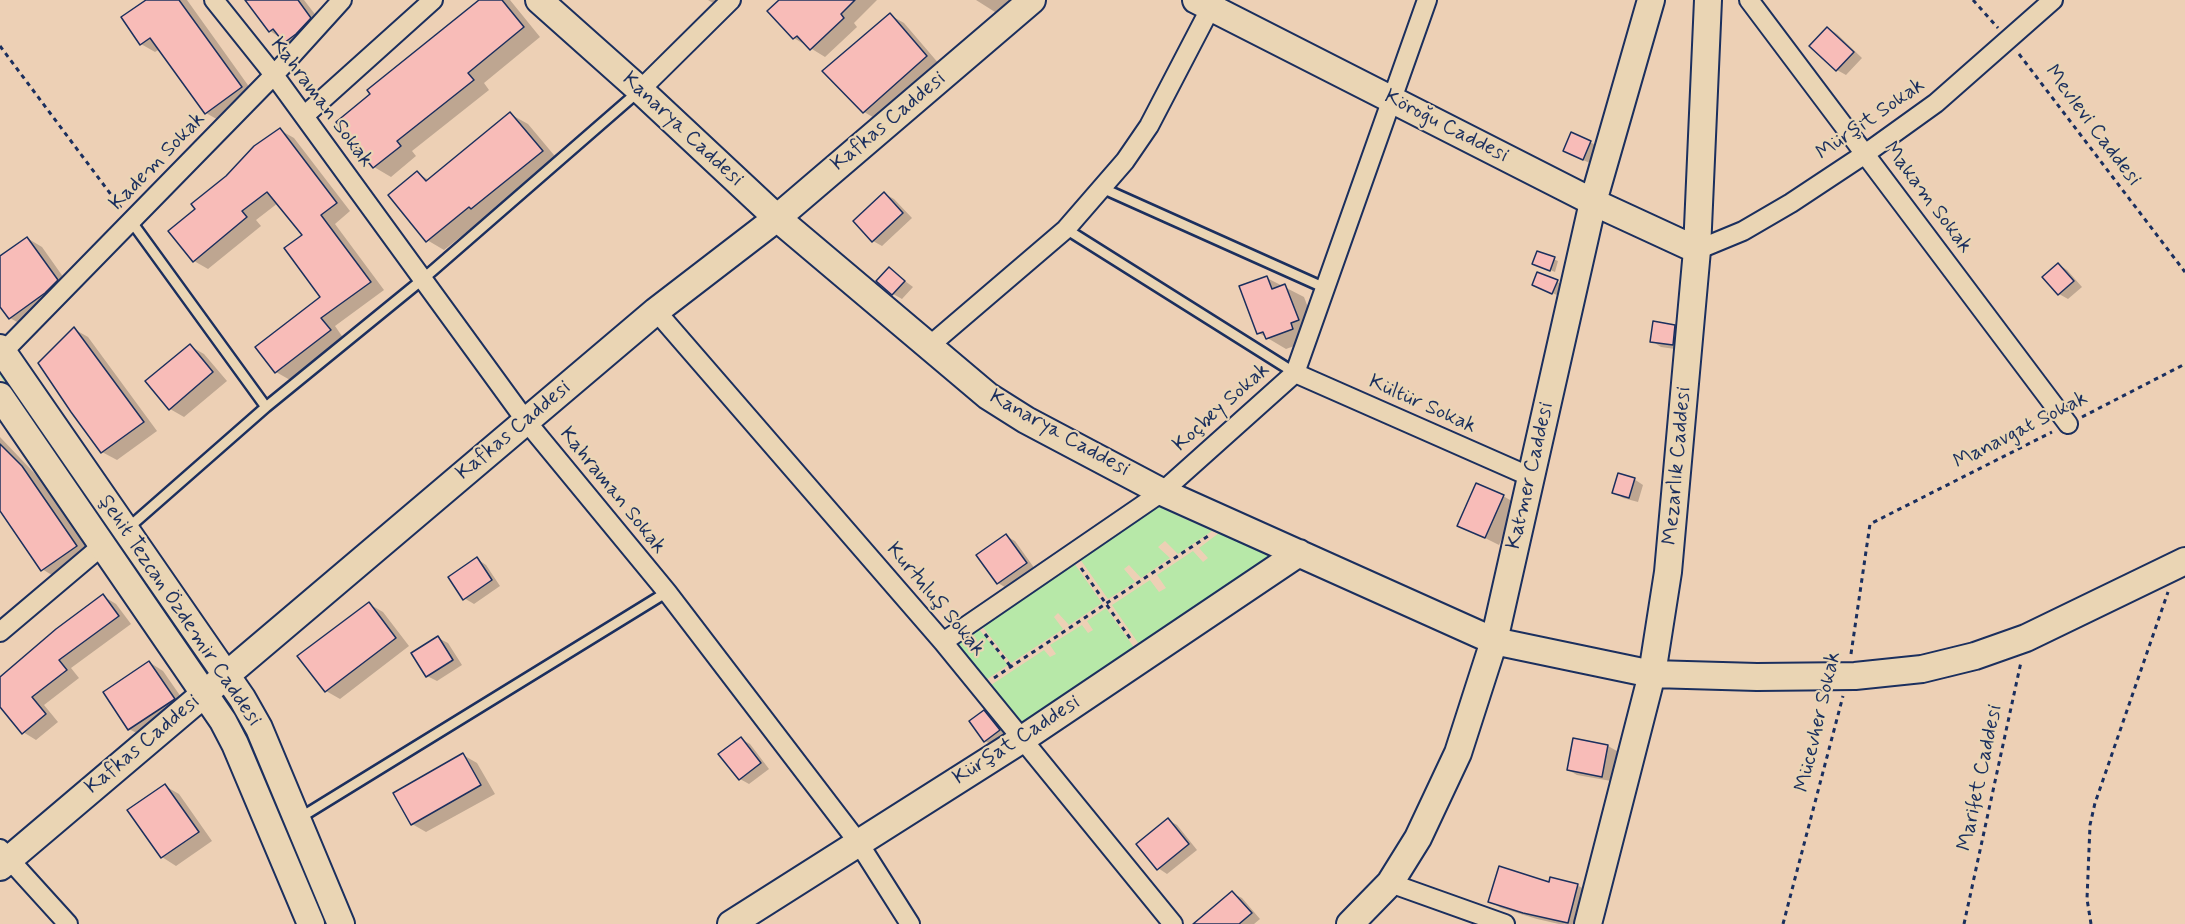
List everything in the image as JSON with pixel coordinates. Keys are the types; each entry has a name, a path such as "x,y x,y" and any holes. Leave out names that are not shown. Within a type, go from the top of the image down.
{"street":[{"name":"Kahraman Sokak","path":"214,0 274,75 526,421 667,592 858,842 910,924"},
{"name":"Kadem Sokak","path":"1,350 274,75 342,0"},
{"path":"304,116 433,0"},
{"name":"Kanarya Caddesi","path":"539,0 640,90 777,218 988,396 1026,420 1162,492 1494,641 1652,674 1757,677 1848,676 1922,669 1975,656 2026,638 2181,563"},
{"path":"640,90 730,0"},
{"name":"Kafkas Caddesi","path":"3,858 226,675 656,311 777,218 1032,0"},
{"name":"Koçbey Sokak","path":"943,642 1162,492 1295,373 1427,0"},
{"name":"Katmer Caddesi","path":"1350,924 1390,883 1418,838 1458,753 1494,641 1593,202 1651,0"},
{"name":"Mezarlık Caddesi","path":"1588,924 1652,674 1668,572 1697,250 1708,0"},
{"name":"Makam Sokak","path":"1749,0 2068,424"},
{"name":"Mürşit Sokak","path":"1697,250 1743,231 1791,203 1865,153 1936,103 2053,0"},
{"path":"928,346 1066,229 1125,161 1149,126 1204,4"},
{"name":"Köroğu Caddesi","path":"1204,4 1593,202 1697,250"},
{"name":"Kurtuluş Sokak","path":"656,311 943,642 1173,924"},
{"name":"Şehit Tezcan Özdemir Caddesi","path":"1,350 226,675 259,728 341,924"},
{"name":"Kültür Sokak","path":"1295,373 1531,477"},
{"name":"Şehit Tezcan Özdemir Caddesi","path":"0,396 204,693 235,744 311,924"},
{"path":"0,632 104,545"},
{"name":"Kürşat Caddesi","path":"731,924 1021,740 1299,553"},
{"path":"3,858 68,924"},
{"path":"1390,883 1505,924"}],"lane":[{"path":"126,530 266,407 423,279 640,90"},
{"path":"1102,188 1325,288"},
{"path":"131,221 266,407"},
{"path":"1066,229 1295,373"},
{"path":"298,820 667,592"}],"path":[{"name":"Mevlevi Caddesi","path":"1973,0 2008,41 2185,272"},
{"path":"0,46 131,221"},
{"name":"Manavgat Sokak","path":"1870,524 2185,364"},
{"path":"979,688 1230,522"},
{"name":"Mücevher Sokak","path":"1783,924 1848,676 1870,524"},
{"path":"1071,554 1144,657"},
{"path":"2091,924 2087,899 2087,857 2092,814 2181,563"},
{"path":"975,620 1011,667"},
{"name":"Marifet Caddesi","path":"1964,924 2026,638"}],"green space":[{"path":"0,365 195,647 191,650 0,376"},
{"path":"1157,506 1212,531 1178,554 1165,541 1158,547 1170,558 1141,578 1129,565 1124,569 1135,582 1108,599 1080,559"},
{"path":"1219,533 1273,558 1143,650 1112,605 1150,580 1159,592 1166,588 1157,575 1193,551 1203,562 1208,558 1199,548"},
{"path":"1074,563 1102,603 1069,625 1058,613 1054,617 1063,629 1011,663 982,626"},
{"path":"1106,608 1138,653 1025,725 991,685 1044,650 1050,657 1056,654 1050,645 1082,625 1088,633 1093,630 1087,621"},
{"path":"978,628 1008,665 986,680 958,648 959,641"},
{"path":"245,728 330,924 323,924 239,729"}],"building":[{"path":"146,0 179,0 242,87 205,114 150,38 140,45 121,17"},
{"path":"245,0 298,0 311,18 284,43 273,29 269,32"},
{"path":"479,0 502,0 524,27 468,73 474,80 397,141 401,146 373,168 336,122 370,94 367,90"},
{"path":"779,0 855,0 841,14 844,18 810,50 797,36 793,39 767,11"},
{"path":"890,13 927,56 863,113 822,71"},
{"path":"1827,27 1854,52 1836,71 1809,46"},
{"path":"510,112 543,151 426,242 388,195 417,171 426,181"},
{"path":"280,128 337,203 321,215 371,282 321,318 331,330 275,373 255,347 320,297 284,248 302,235 267,192 242,211 247,217 193,262 168,231 195,209 191,204 226,176 254,146"},
{"path":"1571,132 1591,141 1583,160 1563,151"},
{"path":"884,192 903,213 872,242 853,221"},
{"path":"27,237 58,280 45,293 9,319 0,307 0,256"},
{"path":"1537,251 1555,257 1550,271 1532,264"},
{"path":"2058,263 2074,281 2058,295 2042,277"},
{"path":"889,267 905,281 892,295 876,281"},
{"path":"1537,272 1558,280 1552,294 1532,285"},
{"path":"1267,276 1272,289 1285,284 1299,320 1291,323 1293,329 1266,339 1263,332 1257,334 1239,286"},
{"path":"1653,321 1675,325 1673,345 1650,342"},
{"path":"74,327 144,422 101,453 38,363"},
{"path":"190,344 213,372 169,410 145,381"},
{"path":"0,444 22,466 77,546 41,571 0,511"},
{"path":"1618,473 1635,478 1629,498 1612,493"},
{"path":"1476,483 1504,495 1485,538 1457,526"},
{"path":"1006,534 1027,563 997,584 976,555"},
{"path":"477,557 492,580 463,600 448,577"},
{"path":"103,594 119,616 59,660 67,670 32,697 46,714 22,734 0,707 0,677 56,629"},
{"path":"369,602 396,638 325,692 297,656"},
{"path":"438,636 453,660 426,677 411,653"},
{"path":"149,661 175,699 128,730 103,692"},
{"path":"984,710 1000,730 984,742 969,721"},
{"path":"741,737 761,763 739,780 718,754"},
{"path":"1573,738 1608,745 1602,777 1567,770"},
{"path":"463,753 481,785 411,825 393,793"},
{"path":"165,784 199,832 161,858 127,810"},
{"path":"1168,818 1189,844 1157,870 1136,844"},
{"path":"1499,866 1549,882 1550,877 1578,884 1568,923 1488,902"},
{"path":"1232,891 1252,913 1239,924 1193,924"}]}
